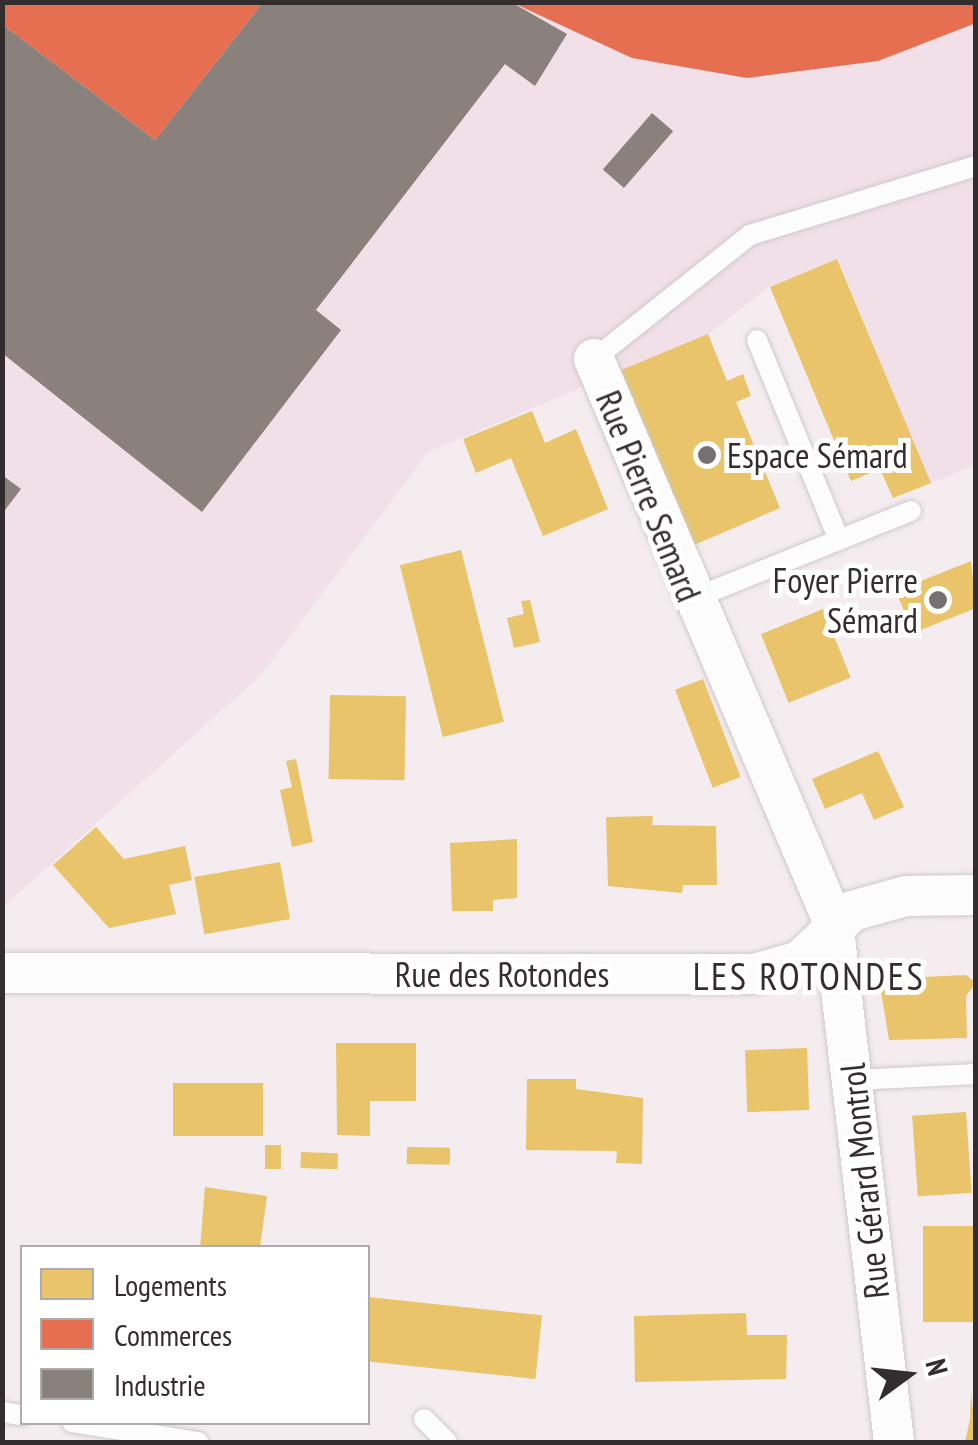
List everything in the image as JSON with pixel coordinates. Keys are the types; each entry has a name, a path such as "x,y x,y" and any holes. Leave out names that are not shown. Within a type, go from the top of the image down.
{"street":[{"name":"Rue Pierre Semard","path":"594,359 690,600 833,921"},
{"path":"833,921 906,896 976,895"},
{"name":"Rue des Rotondes","path":"2,973 754,974 800,960 833,921"},
{"name":"Rue Gérard Montrol","path":"833,921 894,1442"}],"lane":[{"name":"Rue Pierre Semard","path":"594,359 750,235 976,166"},
{"path":"757,340 839,540"},
{"path":"690,600 911,511"},
{"path":"854,1080 976,1074"},
{"path":"424,1419 447,1442"},
{"path":"91,1425 198,1442"}],"shaded area":[{"path":"3,3 975,3 975,465 931,483 838,259 770,286 708,334 428,452 261,675 3,907"}],"building: Logements":[{"path":"837,259 931,483 893,498 880,469 851,481 770,287"},
{"name":"Espace Sémard","path":"708,334 727,381 743,374 751,396 736,402 780,508 694,545 621,370"},
{"path":"532,411 545,443 576,429 608,509 543,536 511,458 476,473 463,439"},
{"path":"461,550 504,722 443,737 400,565"},
{"name":"Foyer Pierre Sémard","path":"971,561 976,608 913,633 896,591"},
{"path":"530,600 540,642 514,648 507,618 524,614 521,601"},
{"path":"823,609 851,678 789,703 761,634"},
{"path":"703,679 741,777 713,788 675,690"},
{"path":"330,695 406,696 405,780 329,779"},
{"path":"878,751 904,807 874,820 862,793 825,809 812,779"},
{"path":"296,759 313,842 292,847 280,790 292,787 286,761"},
{"path":"653,816 652,825 716,826 717,885 683,885 682,893 608,886 606,817"},
{"path":"96,827 124,859 185,846 192,880 169,885 176,914 109,928 53,865"},
{"path":"517,839 517,898 493,900 493,911 452,911 450,843"},
{"path":"280,862 290,919 204,934 194,877"},
{"path":"966,975 976,983 966,996 967,1038 889,1040 879,979"},
{"path":"336,1043 416,1043 416,1101 370,1101 370,1136 337,1135"},
{"path":"807,1048 809,1110 747,1112 745,1050"},
{"path":"527,1079 576,1079 576,1089 643,1098 642,1164 616,1163 617,1151 526,1150"},
{"path":"173,1083 263,1083 263,1136 173,1136"},
{"path":"966,1112 972,1193 918,1197 912,1116"},
{"path":"265,1145 281,1145 281,1169 265,1169"},
{"path":"407,1147 450,1148 450,1165 407,1164"},
{"path":"301,1152 338,1153 337,1169 300,1168"},
{"path":"205,1187 267,1196 260,1245 200,1245"},
{"path":"923,1226 976,1226 976,1322 923,1322"},
{"path":"370,1297 542,1315 535,1379 370,1362"},
{"path":"746,1313 747,1335 787,1335 786,1379 635,1382 634,1316"},
{"path":"971,1392 976,1442 965,1442 970,1419"}],"building: Commerces":[{"path":"2,2 263,2 155,140 2,24"},
{"path":"511,2 976,2 976,23 878,61 747,78 632,58"}],"building: Industrie":[{"path":"263,2 511,2 567,34 535,86 505,64 316,310 341,330 202,512 2,353 2,24 155,140"},
{"path":"652,113 673,131 624,188 603,170"},
{"path":"2,475 21,489 2,514"}],"place":[{"name":"Espace Sémard","path":"707,455"},
{"name":"Foyer Pierre Sémard","path":"938,600"}],"district":[{"name":"LES ROTONDES","path":"809,976"}]}
